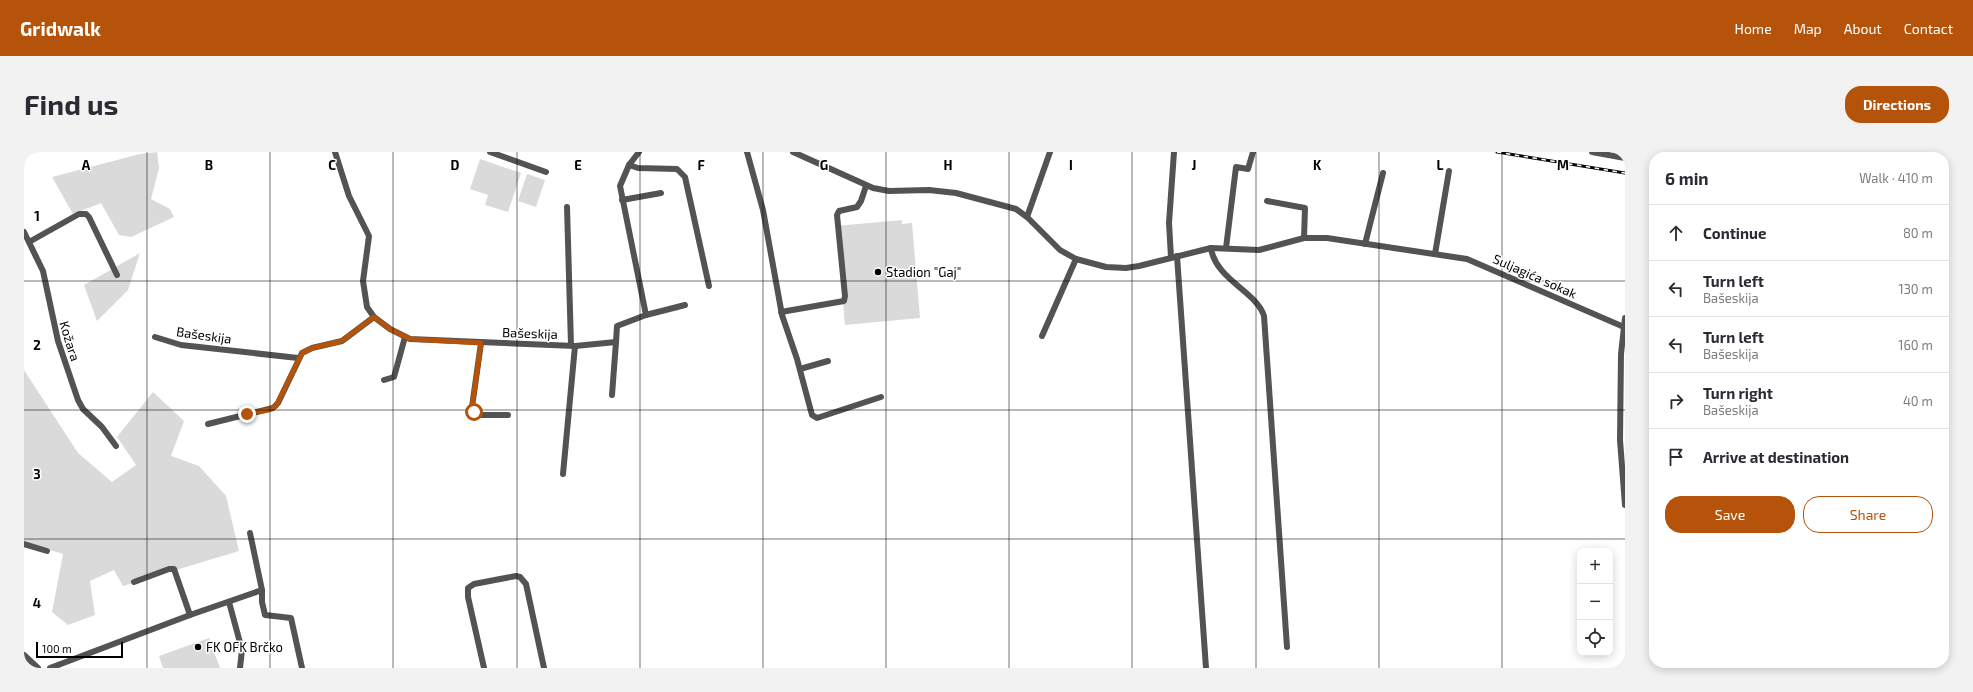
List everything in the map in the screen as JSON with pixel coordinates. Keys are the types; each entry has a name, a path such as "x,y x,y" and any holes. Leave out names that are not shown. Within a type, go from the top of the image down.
{"street":[{"path":"208,424 274,408 278,403 298,358 302,353 312,348 335,343 347,338 374,317 367,306 363,286 369,236 348,196 335,152"},
{"path":"490,152 546,172"},
{"path":"639,152 629,165 620,186 646,316"},
{"path":"747,152 763,210 781,312 814,417 817,418 881,397"},
{"name":"Suljagića sokak","path":"793,152 866,186 889,191 929,190 956,193 1016,209 1027,217 1056,247 1076,259 1102,266 1126,268 1211,248 1259,250 1304,238 1327,238 1474,261 1624,327"},
{"path":"1027,217 1050,152"},
{"path":"1174,152 1169,223 1174,257 1206,668"},
{"path":"1226,248 1236,167 1248,169 1253,152"},
{"path":"1592,152 1625,158"},
{"path":"629,165 638,168 677,170 685,177 709,286"},
{"path":"1435,254 1449,171"},
{"path":"1365,244 1383,173"},
{"path":"781,312 844,301 845,296 836,216 839,211 856,207 860,204 866,186"},
{"path":"622,200 661,193"},
{"path":"1267,201 1305,208 1304,238"},
{"name":"Bašeskija","path":"563,474 573,345 567,207"},
{"path":"29,242 76,215 82,213 86,214 89,217 117,275"},
{"name":"Kožara","path":"24,232 42,271 58,341 78,400 83,409 102,427 116,446"},
{"path":"1211,248 1212,257 1218,266 1259,306 1264,316 1287,647"},
{"path":"1042,336 1076,259"},
{"path":"612,395 617,326 646,316 685,306"},
{"name":"Bašeskija","path":"374,317 410,339 481,343 573,345 616,342"},
{"path":"1625,318 1620,440 1625,505"},
{"path":"384,380 394,377 405,337"},
{"name":"Bašeskija","path":"155,338 181,345 298,358"},
{"path":"481,343 472,407 474,412 481,415 508,415"},
{"path":"800,369 828,361"},
{"path":"250,533 262,590 262,602 265,615 291,618 302,668"},
{"path":"24,544 48,551"},
{"path":"134,582 169,569 174,569 190,615"},
{"path":"484,668 468,597 468,588 474,584 516,576 520,577 526,584 544,668"},
{"path":"50,668 190,615 262,590"},
{"path":"229,602 242,650 240,668"},
{"path":"24,655 38,668"}],"shaded area":[{"path":"157,152 159,168 151,199 170,209 174,217 131,237 119,235 101,203 73,214 52,177 140,154"},
{"path":"480,159 521,173 508,212 485,205 488,195 470,189"},
{"path":"527,174 545,180 536,207 518,201"},
{"name":"Stadion \"Gaj\"","path":"902,220 902,224 912,223 920,318 845,325 836,226"},
{"path":"140,253 128,290 97,321 84,285"},
{"path":"24,370 78,453 112,482 136,465 117,437 153,392 184,421 171,456 199,466 226,496 239,551 123,586 114,570 90,581 95,615 68,625 52,612 63,554 24,542"},
{"name":"FK OFK Brčko","path":"209,638 220,668 163,668 159,656"}],"railway":[{"path":"1497,152 1625,173"}],"place":[{"name":"Stadion \"Gaj\"","path":"878,272"},
{"name":"FK OFK Brčko","path":"198,647"}],"route":[{"path":"247,414 268,410 276,406 298,358 302,353 312,348 342,341 374,317 390,329 410,339 481,343 472,407 474,412"}]}
